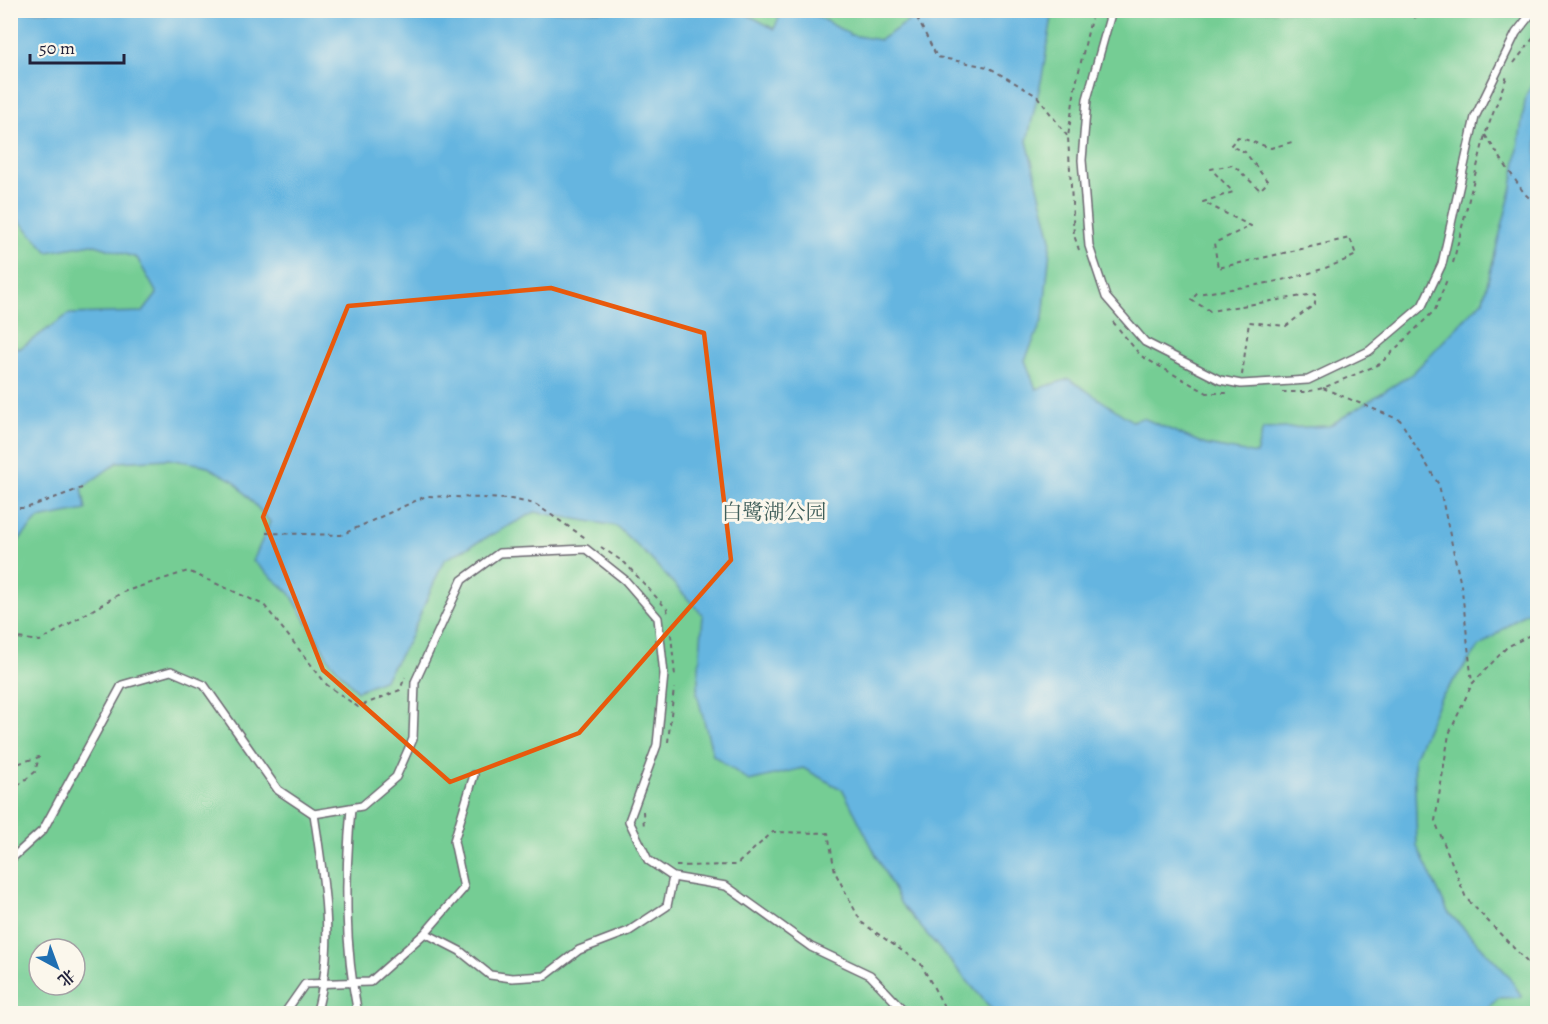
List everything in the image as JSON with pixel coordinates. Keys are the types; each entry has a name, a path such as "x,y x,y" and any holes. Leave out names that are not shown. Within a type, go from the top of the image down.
{"lane":[{"path":"1112,10 1087,99 1082,160 1089,246 1106,297 1145,342 1220,380 1241,384 1308,380 1370,351 1422,306 1442,264 1474,117 1516,33 1534,10"},
{"path":"10,860 43,830 122,685 171,670 204,685 278,790 314,814 362,806 396,777 413,739 415,682 462,580 499,554 586,549 625,580 658,618 664,674 657,745 629,821 648,861 673,877 726,886 811,947 870,975 907,1014"},
{"path":"284,1014 305,984 370,982 425,933 464,888 454,841 474,775"},
{"path":"351,808 345,878 352,982 358,1014"},
{"path":"314,814 328,903 325,984 316,1014"},
{"path":"425,933 460,951 490,975 512,978 546,976 579,950 629,931 667,906 673,877"}],"path":[{"path":"913,10 937,57 988,67 1037,96 1068,136"},
{"path":"1081,257 1074,235 1068,136 1075,88 1093,10"},
{"path":"1410,10 1414,18 1427,10"},
{"path":"1273,393 1305,392 1323,388 1380,364 1435,310 1454,261 1485,135 1511,66 1538,32"},
{"path":"1485,135 1524,193 1538,206"},
{"path":"1241,384 1249,322 1286,326 1315,304 1315,294 1210,311 1191,300 1197,294 1265,284 1327,270 1356,255 1350,238 1218,268 1214,243 1251,226 1203,202 1233,192 1211,170 1233,165 1260,190 1268,182 1245,153 1230,146 1238,137 1271,148 1292,142"},
{"path":"1111,319 1141,356 1207,393 1240,393"},
{"path":"1323,388 1401,420 1439,485 1462,590 1472,684"},
{"path":"10,508 26,508 82,488"},
{"path":"266,533 340,535 426,496 510,499 535,504 587,539 576,540"},
{"path":"597,545 626,563 667,609 669,620"},
{"path":"10,637 40,641 123,592 188,571 264,605 327,685 358,706 400,690 409,668"},
{"path":"1538,631 1507,648 1472,684 1449,734 1435,821 1466,898 1529,964 1538,1002"},
{"path":"665,748 669,738 675,667 670,632"},
{"path":"10,766 39,757 35,772 10,792"},
{"path":"643,809 644,839"},
{"path":"668,867 736,865 773,832 828,833 835,872 861,922 921,964 948,1014"},
{"path":"1538,840 1538,855"}],"highlighted area":[{"path":"551,288 704,333 731,560 579,733 450,782 323,670 263,517 348,306"}],"green space":[{"name":"白鹭湖公园","path":"11,11 1537,11 1537,1013 11,1013"}],"water":[{"name":"白鹭湖公园","path":"11,11 741,11 774,29 782,11 808,11 851,35 880,40 924,11 1053,11 1042,77 1027,141 1051,239 1043,319 1025,360 1036,389 1069,379 1132,421 1143,418 1206,445 1256,454 1263,429 1329,426 1412,374 1483,300 1512,187 1526,95 1537,75 1537,609 1523,614 1478,648 1440,699 1414,758 1417,846 1448,912 1508,975 1522,997 1498,998 1482,1014 995,1013 901,904 843,790 803,768 749,781 713,755 697,694 703,615 647,555 616,526 535,512 444,560 408,642 385,679 357,691 330,661 290,593 253,561 270,522 234,481 204,465 168,459 118,462 82,488 86,510 38,519 11,549 11,344 19,349 69,314 143,312 157,294 137,258 92,244 48,252 11,212"}]}
